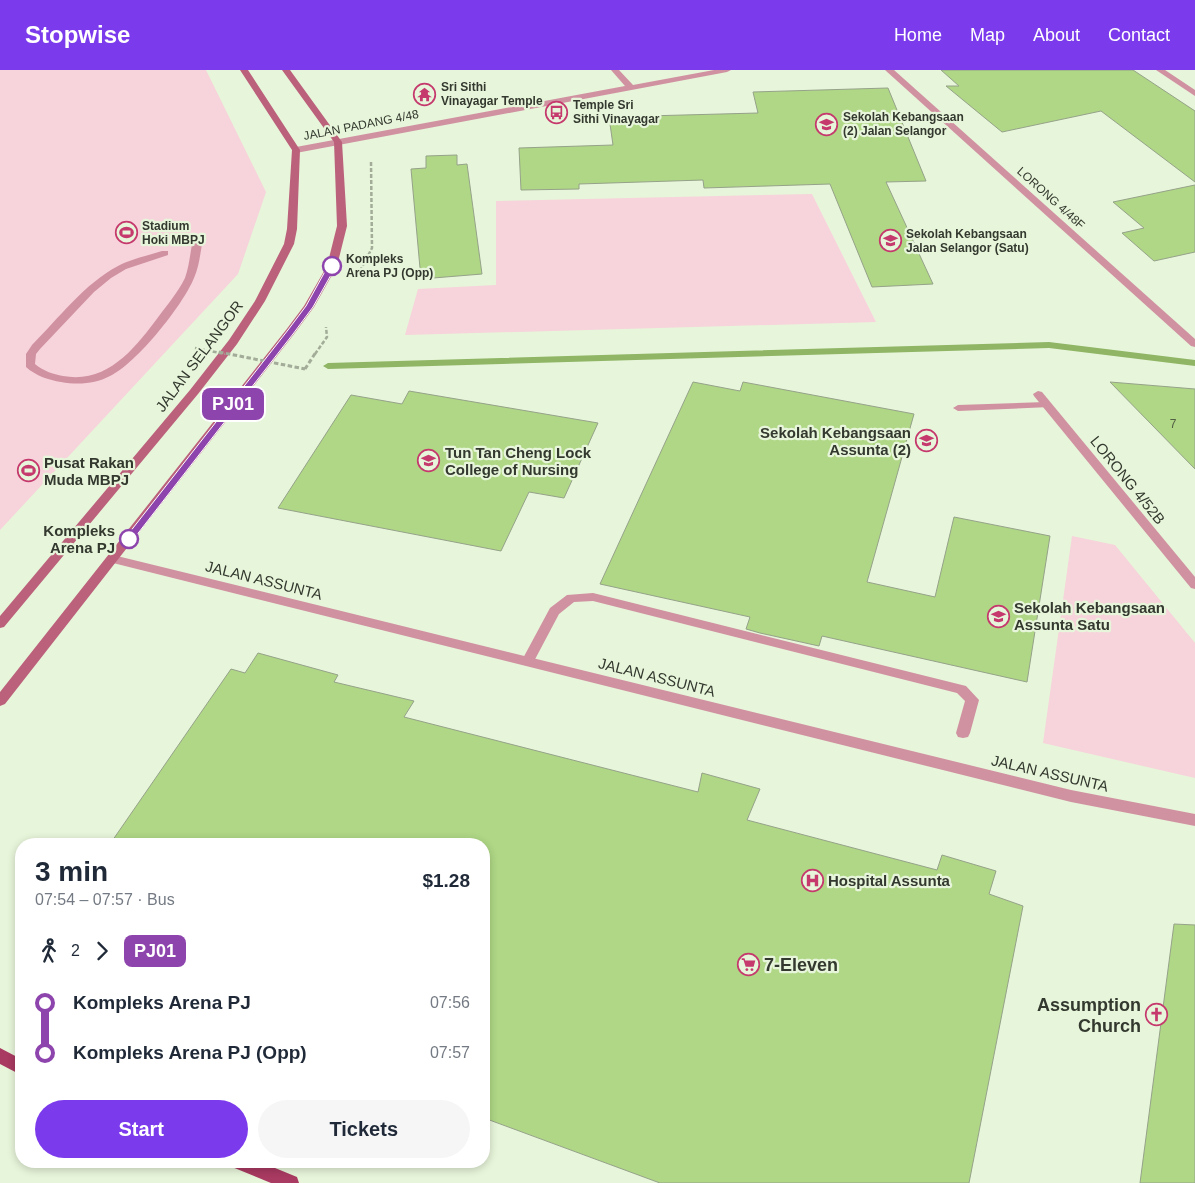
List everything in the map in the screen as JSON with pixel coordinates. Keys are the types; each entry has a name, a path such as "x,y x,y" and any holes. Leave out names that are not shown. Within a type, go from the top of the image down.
{"main road":[{"path":"244,70 296,150"},
{"path":"0,701 295,326 309,307 332,266 342,226 338,142 286,70"},
{"name":"JALAN SELANGOR","path":"0,624 194,392 233,342 260,302 276,273 291,236 296,150"},
{"path":"0,1055 15,1064"},
{"path":"255,1168 291,1183"}],"street":[{"path":"615,70 631,88"},
{"name":"JALAN PADANG 4/48","path":"296,150 727,70"},
{"name":"LORONG 4/48F","path":"890,70 1195,344"},
{"path":"1160,70 1195,94"},
{"path":"165,253 123,267 91,290 31,354 30,365 36,371 67,381 93,380 110,373 125,362 185,288 193,267 197,244"},
{"name":"LORONG 4/52B","path":"1038,394 1195,586"},
{"path":"958,408 1046,405"},
{"name":"JALAN ASSUNTA","path":"113,559 1062,794 1195,820"},
{"path":"528,662 554,611 571,598 594,597 961,689 972,700 963,734"}],"path":[{"path":"195,348 305,369 328,337"}],"shaded area":[{"name":"Stadium Hoki MBPJ","path":"0,70 206,70 266,192 238,274 0,530"},
{"path":"812,194 876,322 405,335 418,289 496,285 496,201"},
{"path":"1072,536 1115,545 1195,643 1195,778 1043,743"}],"building":[{"path":"941,70 1133,70 1195,111 1195,182 1101,111 1002,132 946,86 959,86"},
{"path":"888,88 926,181 886,182 933,284 872,287 830,184 704,188 703,180 579,184 579,189 521,190 519,148 613,145 609,117 758,113 753,92"},
{"path":"457,155 457,165 467,164 482,274 421,279 411,169 426,168 426,156"},
{"path":"1195,185 1195,252 1154,261 1122,233 1144,228 1113,202"},
{"path":"693,382 740,391 743,382 914,414 867,582 935,597 954,517 1050,536 1027,682 822,636 819,646 760,633 746,629 750,617 600,584"},
{"path":"1110,382 1195,389 1195,469"},
{"path":"409,391 598,423 564,498 529,492 501,551 278,508 351,395 402,404"},
{"name":"Hospital Assunta","path":"258,653 338,675 334,682 414,701 404,717 698,792 702,773 760,789 747,820 937,870 942,855 996,871 989,894 1023,906 969,1183 660,1183 490,1120 490,838 114,838 231,669 245,673"},
{"path":"1174,924 1195,925 1195,1183 1140,1183"}],"waterway":[{"path":"328,366 1049,345 1195,363"}],"bus line":[{"name":"PJ01","path":"129,539 309,307 332,266"}],"place":[{"name":"Sri Sithi Vinayagar Temple","path":"425,94"},
{"name":"Temple Sri Sithi Vinayagar","path":"557,112"},
{"name":"Sekolah Kebangsaan (2) Jalan Selangor","path":"827,124"},
{"name":"Stadium Hoki MBPJ","path":"126,233"},
{"name":"Sekolah Kebangsaan Jalan Selangor (Satu)","path":"890,241"},
{"name":"Kompleks Arena PJ (Opp)","path":"332,266"},
{"name":"Sekolah Kebangsaan Assunta (2)","path":"927,441"},
{"name":"Tun Tan Cheng Lock College of Nursing","path":"429,461"},
{"name":"Pusat Rakan Muda MBPJ","path":"28,471"},
{"name":"Kompleks Arena PJ","path":"129,539"},
{"name":"Sekolah Kebangsaan Assunta Satu","path":"998,616"},
{"name":"Hospital Assunta","path":"812,880"},
{"name":"7-Eleven","path":"748,965"},
{"name":"Assumption Church","path":"1157,1015"}]}
